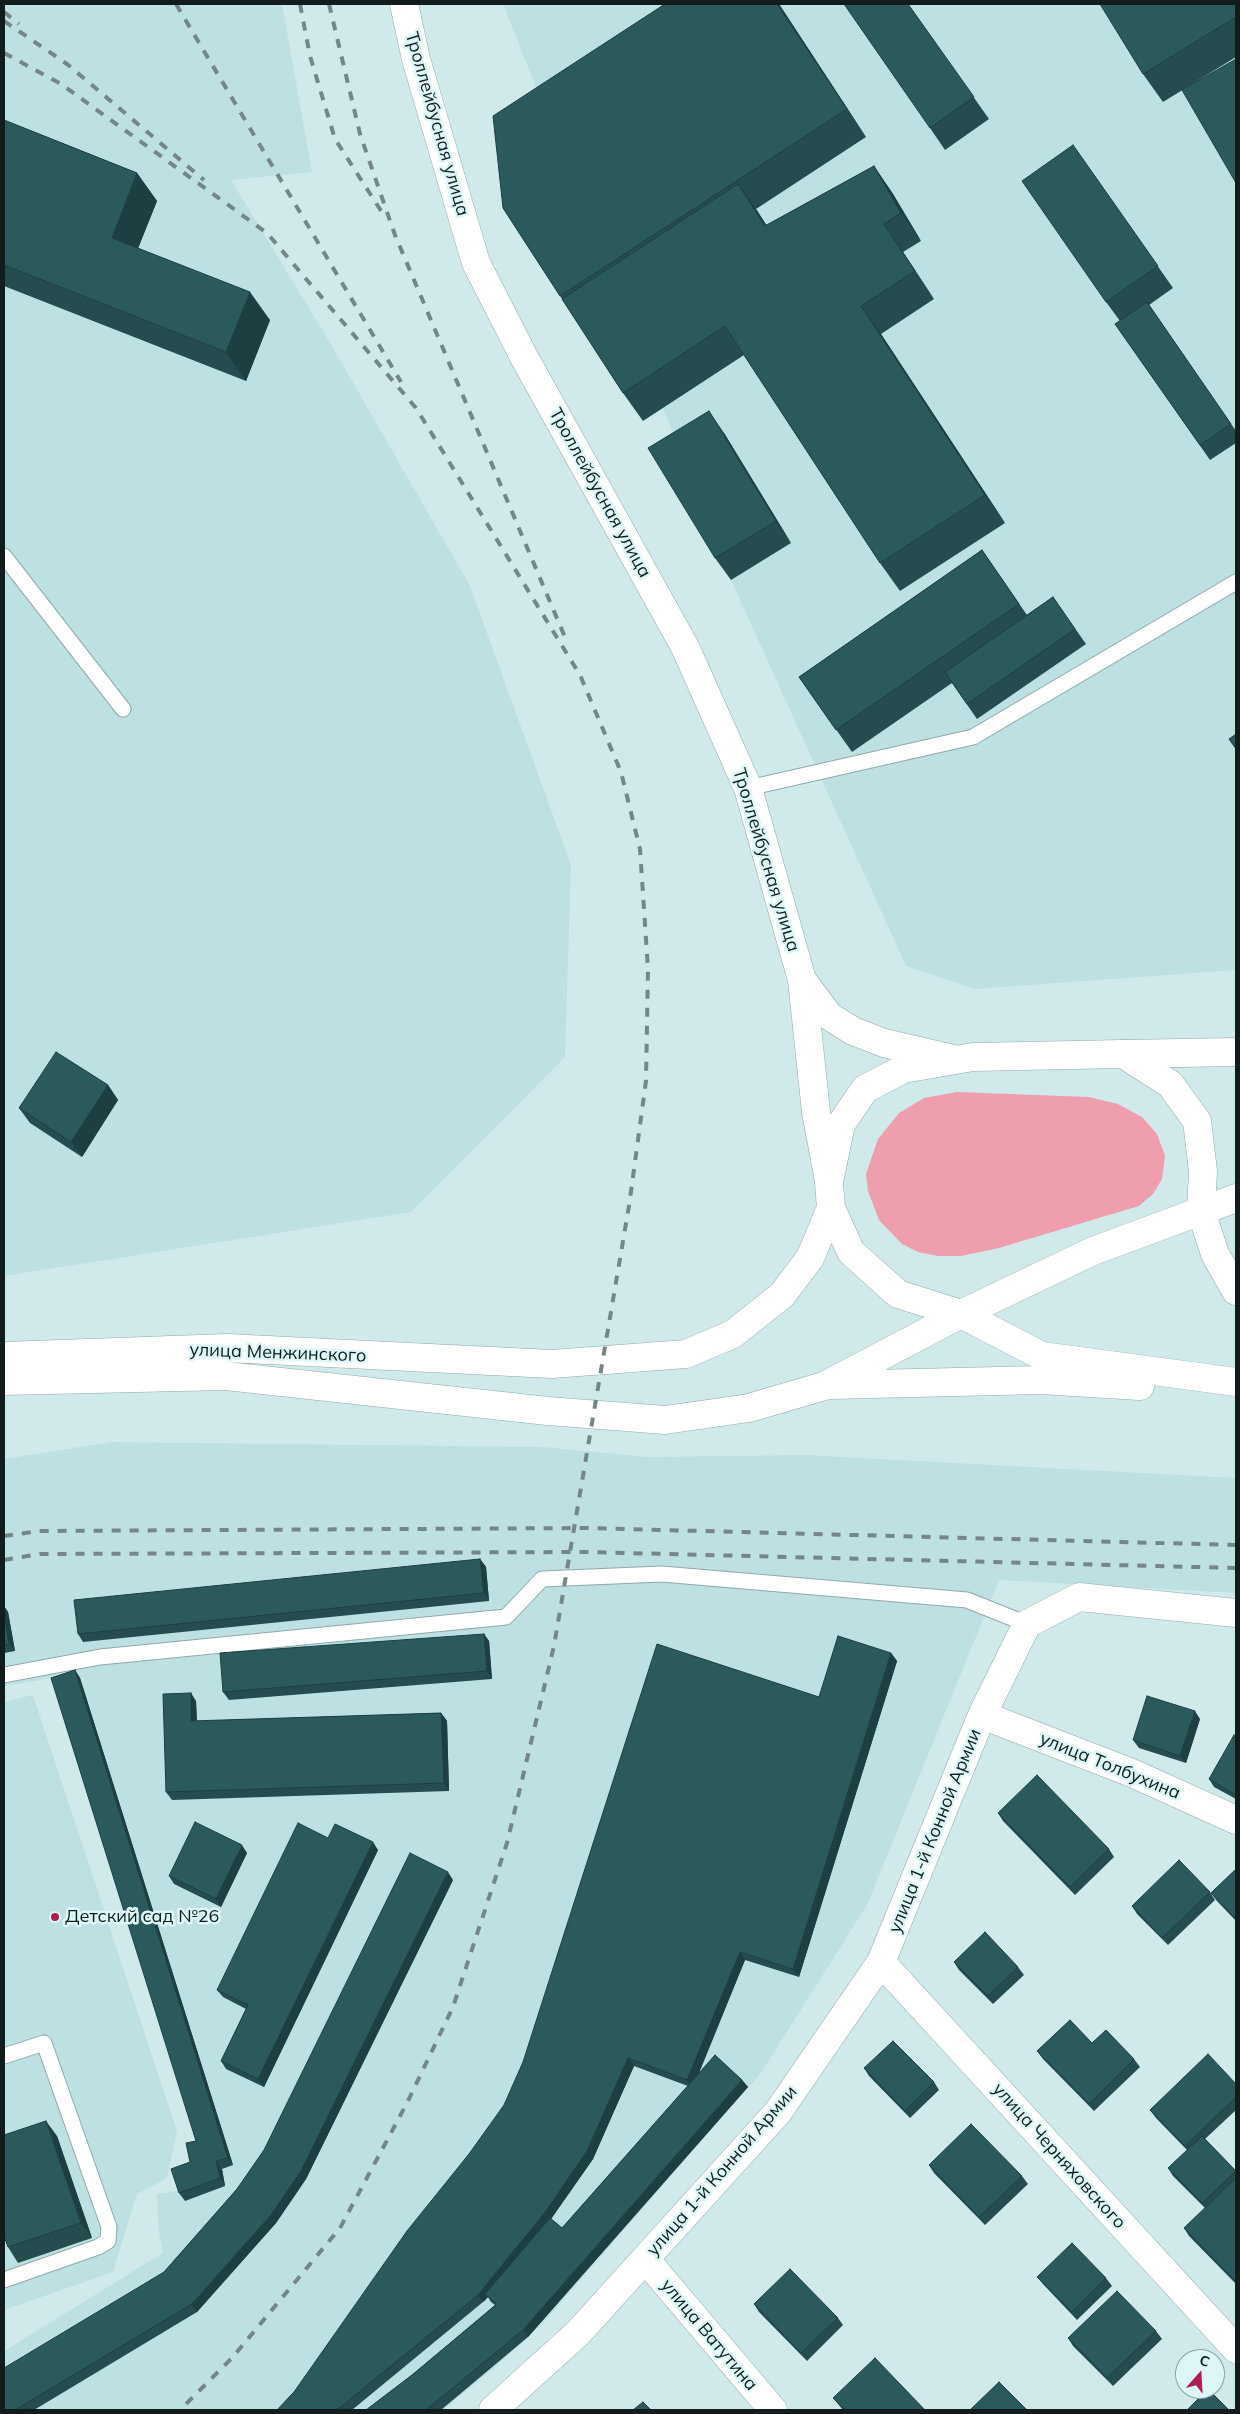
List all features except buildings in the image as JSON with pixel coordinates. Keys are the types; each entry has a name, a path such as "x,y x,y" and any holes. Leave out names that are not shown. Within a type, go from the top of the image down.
{"main road":[{"name":"Троллейбусная улица","path":"404,4 416,59 476,263 524,356 685,647 748,788 802,980 816,1112 830,1195 851,1252 898,1294 961,1314 1042,1356 1236,1382"},
{"name":"Троллейбусная улица","path":"802,980 829,1016 853,1031 884,1042 952,1059"},
{"path":"952,1059 1062,1054 1236,1052"},
{"path":"1123,1054 1170,1084 1197,1121 1203,1171 1201,1211 1215,1254 1236,1292"},
{"name":"улица Менжинского","path":"4,1356 227,1348 552,1364 686,1354 733,1334 782,1295 810,1258 830,1195 841,1124 865,1089 903,1069 952,1059"},
{"path":"824,1386 961,1314 1092,1251 1236,1198"},
{"name":"улица Менжинского","path":"4,1381 226,1376 548,1411 666,1420 749,1408 824,1386"},
{"path":"824,1386 1040,1380 1236,1392"},
{"path":"1027,1624 1080,1597 1236,1613"},
{"name":"улица 1-й Конной Армии","path":"493,2410 578,2333 778,2112 881,1962 982,1715 1027,1624"},
{"name":"улица Толбухина","path":"982,1715 1132,1773 1236,1820"},
{"name":"улица Черняховского","path":"881,1962 1236,2349"},
{"name":"улица Ватутина","path":"646,2260 773,2410"}],"lane":[{"path":"4,556 123,709"},
{"path":"748,788 972,737 1236,582"},
{"path":"4,1675 100,1657 506,1617 542,1579 662,1574 967,1600 1027,1624"},
{"path":"4,2056 44,2043 109,2227 108,2242 4,2280"}],"shaded area":[{"path":"4,4 282,4 312,172 231,180 332,346 470,586 571,865 565,1057 411,1212 4,1276"},
{"path":"503,4 1236,4 1236,970 975,989 906,966 731,580"},
{"path":"957,1092 1089,1097 1118,1104 1142,1117 1157,1134 1165,1156 1162,1179 1153,1194 1139,1206 999,1248 961,1256 938,1256 918,1252 902,1244 879,1220 868,1191 866,1174 878,1139 899,1113 924,1098"},
{"path":"111,1442 542,1447 647,1457 805,1455 1236,1478 1236,1593 999,1580 867,1905 761,2073 543,2323 500,2363 443,2410 4,2410 4,2351 163,2253 158,2227 157,2194 177,2191 177,2177 196,2171 201,2146 53,1678 4,1686 4,1459"},
{"name":"Детский сад №26","path":"33,1695 177,2131 167,2178 137,2194 113,2272 4,2310 4,1702"}],"railway":[{"path":"176,4 401,382"},
{"path":"300,4 310,56 335,139 385,217"},
{"path":"329,4 360,134 395,235 567,642"},
{"path":"4,12 19,24"},
{"path":"4,21 67,64 204,180"},
{"path":"4,53 61,84 267,233 416,408 580,675 621,772 640,849 648,969 646,1081 629,1206 554,1646 507,1843 453,2007 407,2103 340,2228 232,2358 180,2410"},
{"path":"4,1536 39,1531 587,1528 1236,1545"},
{"path":"4,1560 40,1554 586,1552 1236,1568"}],"place":[{"name":"Детский сад №26","path":"55,1917"}]}
